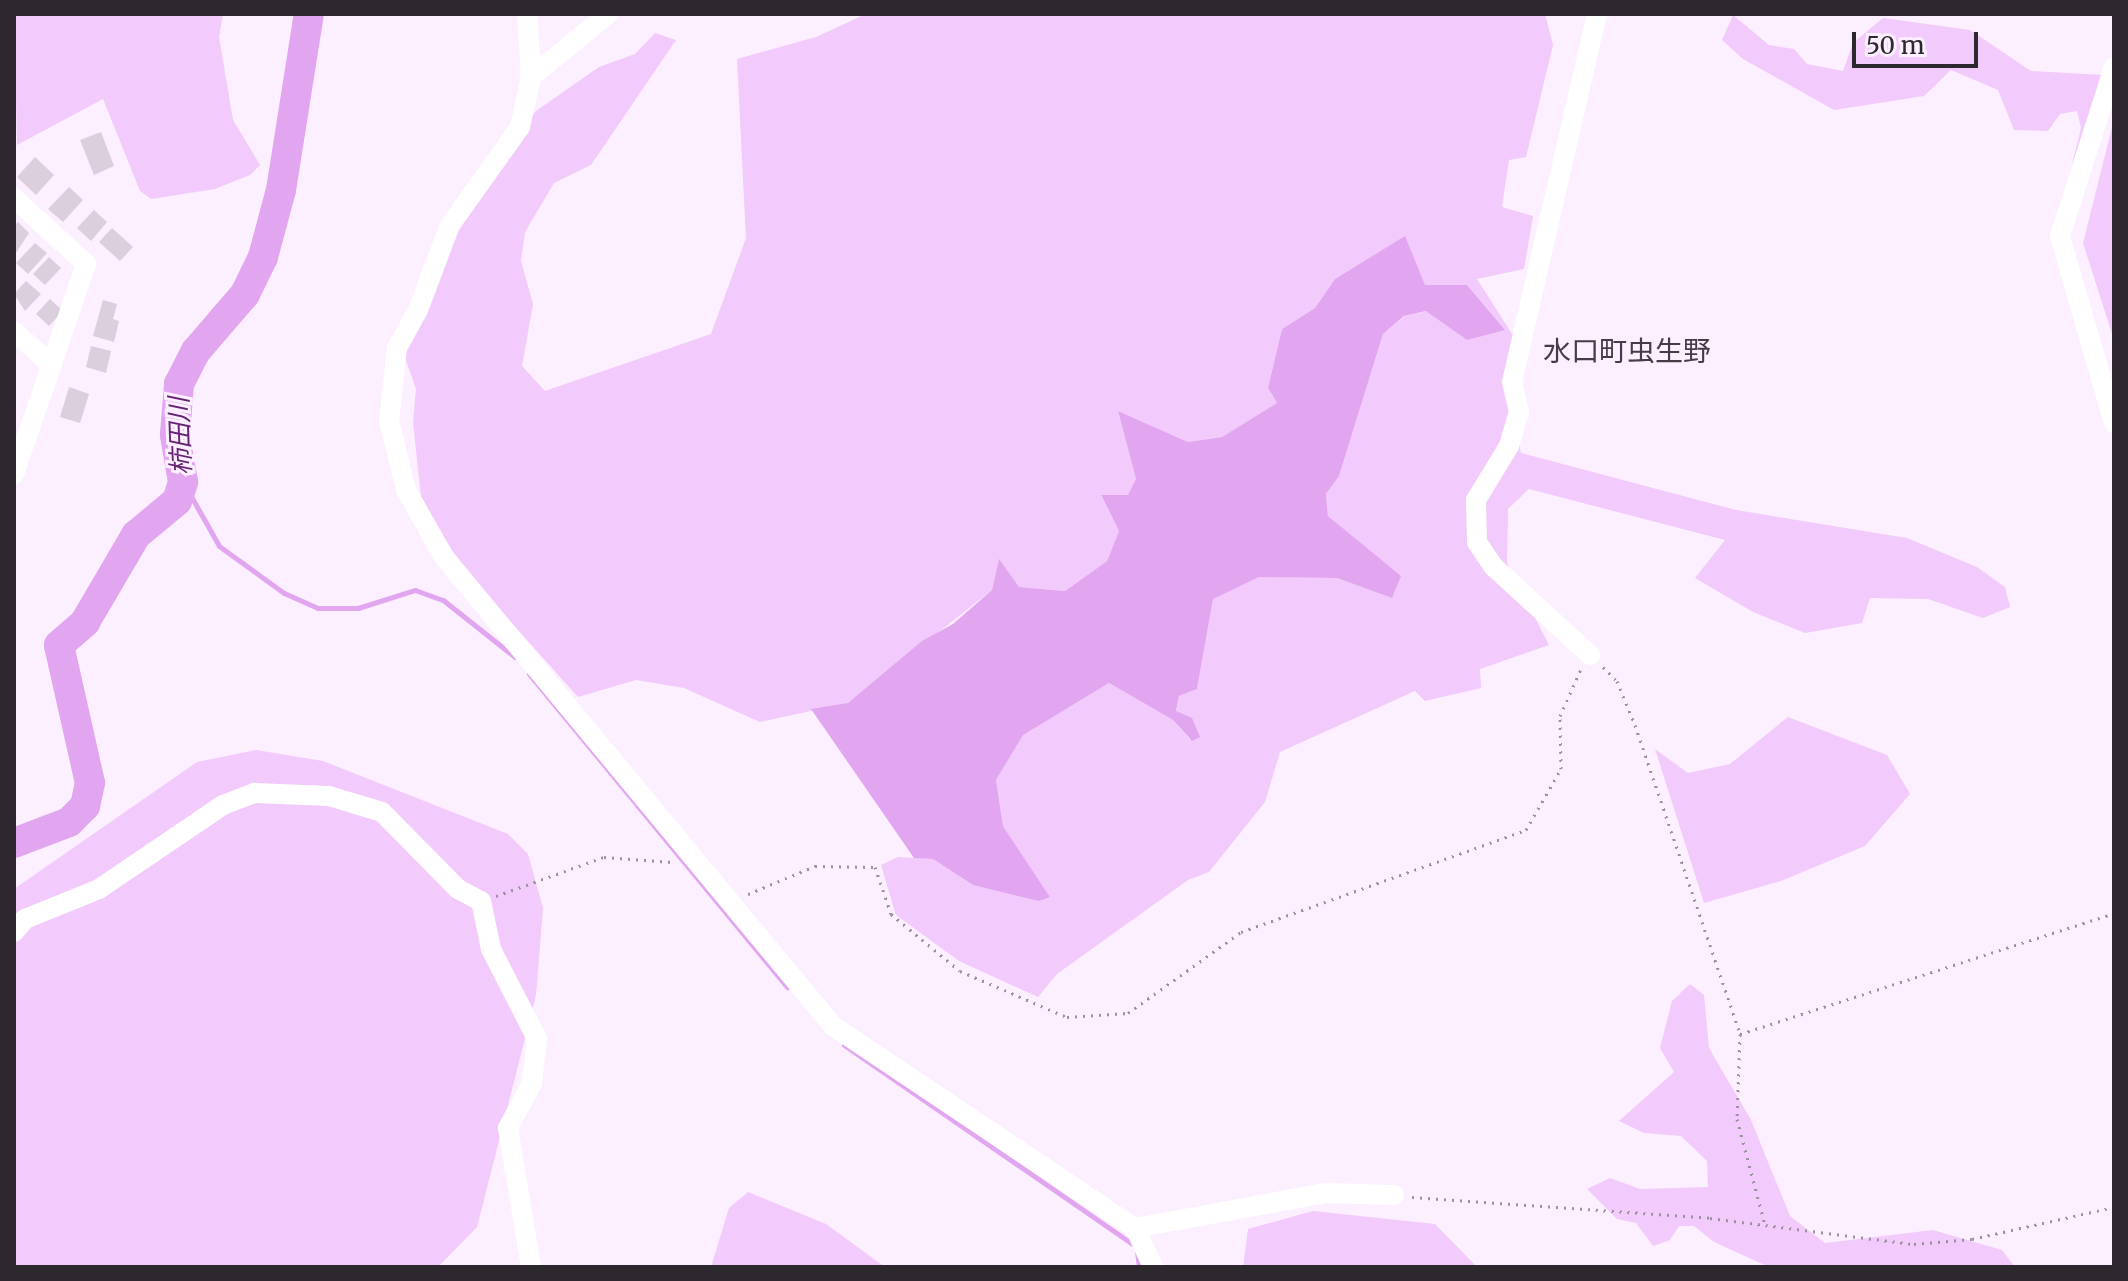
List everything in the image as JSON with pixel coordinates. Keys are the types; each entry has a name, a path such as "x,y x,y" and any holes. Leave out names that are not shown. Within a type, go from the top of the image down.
{"street":[{"path":"527,14 531,77 520,127 450,225 418,310 397,348 389,421 406,490 444,557 833,1026 1135,1228 1153,1267"},
{"path":"531,77 608,14"},
{"path":"1590,655 1493,566 1477,542 1476,500 1509,446 1519,412 1512,382 1597,14"},
{"path":"2114,67 2060,236 2114,423"},
{"path":"14,198 86,264 14,471"},
{"path":"14,331 52,366"},
{"path":"14,932 25,919 99,889 223,805 255,793 329,796 382,812 458,889 481,901 491,949 537,1039 532,1083 508,1128 531,1267"},
{"path":"1135,1228 1325,1193 1394,1195"}],"path":[{"path":"736,911 748,894 815,866 875,867 891,914 960,971 1067,1017 1128,1013 1241,932 1526,830 1561,769 1560,716 1590,655 1617,681 1635,725 1740,1034 1737,1119 1765,1225"},
{"path":"481,901 604,857 620,855 652,864 672,862"},
{"path":"1740,1034 2114,913"},
{"path":"1394,1195 1765,1225 1914,1244 1972,1239 2114,1207"}],"shaded area":[{"path":"14,14 223,14 219,37 233,120 260,165 250,175 215,189 151,199 140,191 103,99 17,145"},
{"path":"866,14 1545,14 1553,45 1526,157 1509,160 1502,207 1533,216 1524,269 1477,279 1514,337 1507,391 1521,453 1736,510 1907,538 1977,567 2005,587 2010,607 1983,618 1928,599 1870,598 1862,623 1805,633 1753,612 1695,578 1725,540 1529,489 1508,509 1507,563 1549,645 1480,669 1481,688 1425,701 1415,691 1280,752 1265,802 1209,872 1188,880 1057,974 1038,997 959,961 896,915 881,865 898,857 933,859 973,885 1050,897 1003,826 996,780 1022,735 1109,683 1173,720 1191,741 1176,712 1179,696 1197,689 1213,598 1259,577 1337,578 1392,598 1400,576 1328,516 1326,494 1339,476 1383,334 1405,316 1427,311 1467,340 1504,329 1467,285 1425,285 1404,237 1335,279 1315,308 1282,329 1268,388 1277,403 1222,437 1188,442 1118,411 1136,479 1129,496 1101,496 1119,531 1107,561 1065,591 1019,587 999,560 992,590 848,703 760,722 684,688 636,680 578,697 450,554 422,506 413,422 416,389 403,352 462,215 536,111 599,67 635,54 655,33 676,40 591,165 554,183 525,232 521,261 533,304 522,366 545,391 711,334 746,238 737,59 816,37"},
{"path":"1733,15 1769,45 1794,49 1807,64 1843,71 1853,43 1883,18 1970,30 2031,71 2104,75 2077,216 2065,194 2081,128 2077,111 2060,114 2048,131 2014,130 1998,90 1951,70 1924,96 1834,110 1743,59 1722,40"},
{"path":"2114,119 2114,340 2083,243"},
{"path":"1405,236 1425,285 1467,285 1505,330 1467,340 1426,311 1404,316 1383,334 1339,476 1326,494 1328,516 1401,576 1392,598 1337,578 1259,577 1213,599 1197,689 1179,696 1176,711 1192,718 1200,737 1192,741 1173,720 1109,683 1023,735 996,780 1003,826 1050,897 1039,901 973,885 933,859 914,858 811,709 848,703 922,641 953,624 992,590 999,559 1019,587 1065,591 1107,561 1119,531 1101,495 1128,495 1136,479 1118,411 1188,442 1222,437 1277,403 1268,388 1282,329 1315,308 1335,279"},
{"path":"1788,717 1887,755 1910,794 1865,846 1781,881 1704,903 1655,749 1688,773 1730,764"},
{"path":"256,750 323,761 508,834 528,854 543,908 536,995 477,1227 438,1267 14,1267 14,889 197,762"},
{"path":"1690,984 1704,995 1709,1048 1751,1120 1790,1216 1825,1243 1933,1230 2002,1250 2015,1267 1769,1267 1714,1242 1694,1226 1679,1226 1670,1240 1653,1246 1636,1223 1617,1219 1587,1189 1610,1178 1640,1189 1708,1187 1707,1161 1681,1136 1644,1133 1619,1121 1674,1072 1660,1048 1672,1001"},
{"path":"748,1192 826,1224 885,1267 711,1267 729,1208"},
{"path":"1313,1211 1435,1224 1477,1267 1243,1267 1248,1229"}],"building":[{"path":"101,132 114,166 94,175 80,140"},
{"path":"35,157 54,175 36,195 17,177"},
{"path":"69,187 83,200 63,222 48,209"},
{"path":"94,210 107,222 91,241 77,228"},
{"path":"18,222 29,233 14,256 14,226"},
{"path":"112,228 133,247 120,261 99,242"},
{"path":"35,243 47,253 28,274 16,263"},
{"path":"49,257 61,268 45,285 33,274"},
{"path":"26,281 41,294 25,311 14,294"},
{"path":"50,299 63,311 49,326 36,314"},
{"path":"103,300 117,304 113,319 119,321 114,342 93,336"},
{"path":"91,346 111,351 106,373 86,367"},
{"path":"69,387 89,394 80,423 60,417"}],"waterway":[{"name":"柿田川","path":"14,843 69,822 85,806 90,783 59,645 85,622 136,535 177,501 183,482 175,435 179,384 196,351 245,294 263,257 281,190 309,14"},
{"path":"183,482 219,546 284,593 318,608 358,608 415,590 443,600 515,657"},
{"path":"529,674 787,987"},
{"path":"844,1045 1132,1244"},
{"path":"1137,1252 1139,1267"}],"district":[{"name":"水口町虫生野","path":"1627,351"}]}
